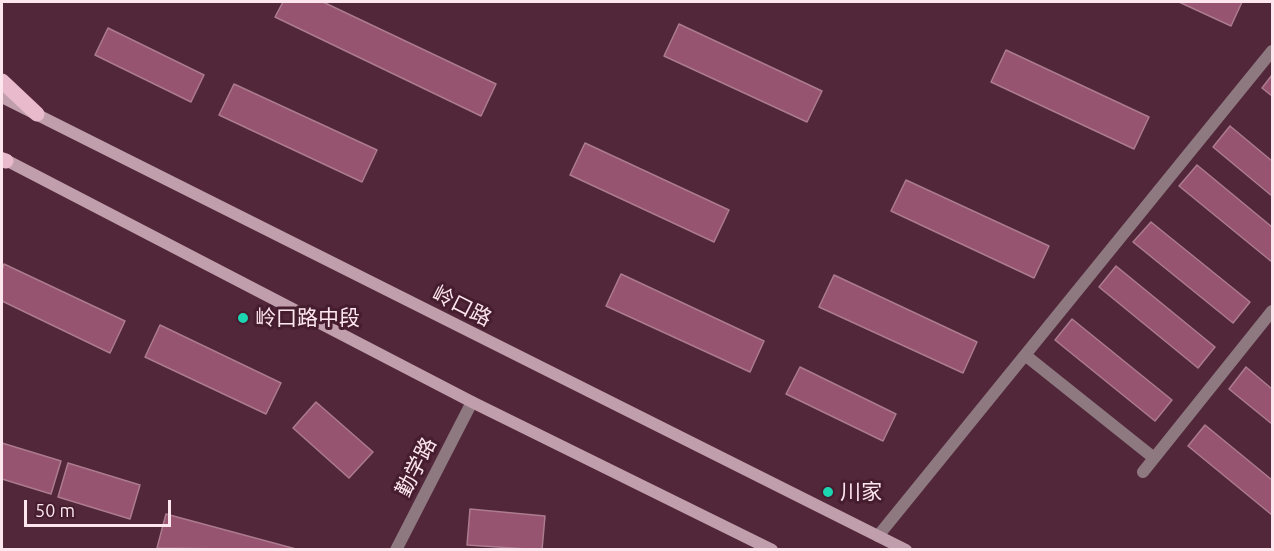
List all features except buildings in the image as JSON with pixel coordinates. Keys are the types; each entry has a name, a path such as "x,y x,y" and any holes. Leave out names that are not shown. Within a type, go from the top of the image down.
{"main road":[{"path":"2,81 37,114"}],"street":[{"path":"878,536 1272,51"},
{"name":"岭口路","path":"2,97 906,549"},
{"path":"3,159 471,402 772,549"},
{"path":"1143,472 1272,311"},
{"path":"1025,355 1154,458"},
{"name":"勤学路","path":"396,549 471,402"}],"place":[{"name":"岭口路中段","path":"243,318"},
{"name":"川家","path":"828,492"}]}
